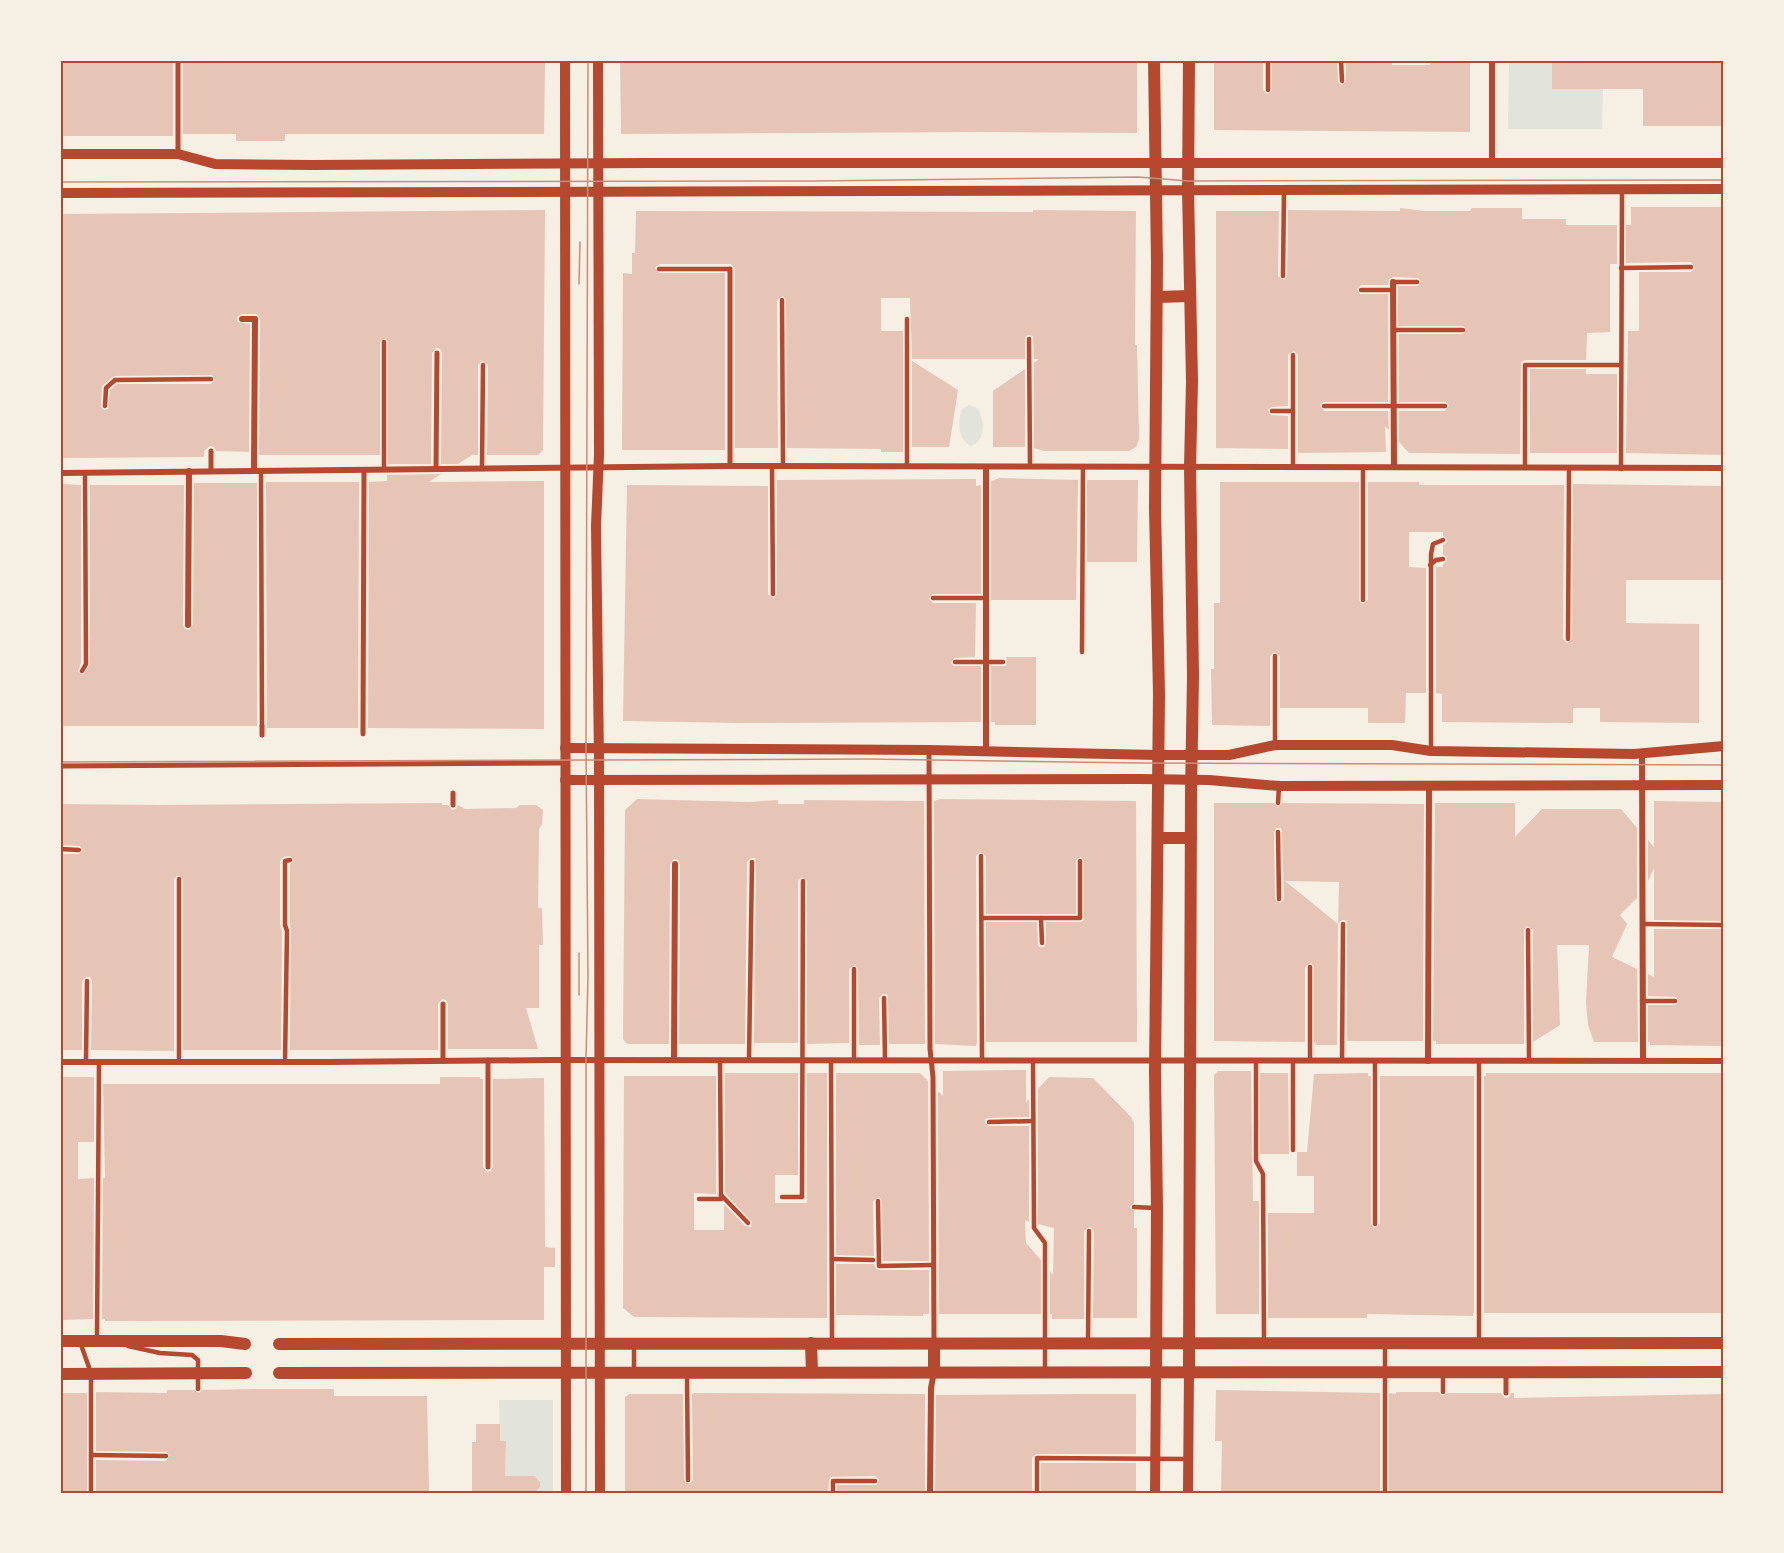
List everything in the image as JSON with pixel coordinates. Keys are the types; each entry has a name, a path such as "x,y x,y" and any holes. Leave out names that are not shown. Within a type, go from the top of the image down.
{"main road":[{"path":"1154,60 1157,297 1155,466 1159,694 1156,1371"},
{"path":"1189,60 1188,190 1193,676 1189,1371"},
{"path":"1157,297 1190,296"},
{"path":"1158,838 1191,838"},
{"path":"60,1341 221,1341 245,1344"},
{"path":"811,1343 812,1372"},
{"path":"934,1343 934,1371"},
{"path":"279,1344 1724,1343"},
{"path":"279,1373 1724,1372"},
{"path":"60,1374 246,1374"}],"street":[{"path":"178,60 178,154"},
{"path":"565,60 566,1493"},
{"path":"598,60 596,526 599,748 600,1493"},
{"path":"1492,60 1492,163"},
{"path":"60,154 178,154 215,164 1724,163"},
{"path":"60,193 1724,189"},
{"path":"730,269 730,466"},
{"path":"1393,282 1394,467"},
{"path":"242,319 255,319 258,471"},
{"path":"436,352 436,470"},
{"path":"211,451 211,470"},
{"path":"60,473 730,466 1724,468"},
{"path":"986,467 986,751"},
{"path":"363,734 364,470"},
{"path":"188,625 189,471"},
{"path":"262,726 262,735"},
{"path":"565,748 929,750 1228,755 1275,745 1392,745 1431,751 1642,753 1724,746"},
{"path":"929,750 934,1343"},
{"path":"1642,753 1642,1061"},
{"path":"60,766 565,764"},
{"path":"565,780 929,778 1157,779 1279,786 1724,785"},
{"path":"1428,1061 1429,786"},
{"path":"453,793 453,805"},
{"path":"674,1060 675,864"},
{"path":"443,1004 443,1061"},
{"path":"488,1167 489,1060"},
{"path":"60,1062 1724,1061"},
{"path":"930,1493 931,1388 934,1371"},
{"path":"1155,1493 1156,1371"},
{"path":"1188,1493 1189,1371"},
{"path":"1506,1371 1506,1393"}],"lane":[{"path":"1268,60 1268,90"},
{"path":"1341,60 1342,81"},
{"path":"1283,276 1284,190"},
{"path":"1621,468 1622,190"},
{"path":"1621,268 1691,267"},
{"path":"659,269 730,269"},
{"path":"1393,282 1417,282"},
{"path":"1360,290 1393,290"},
{"path":"782,300 783,466"},
{"path":"907,320 907,466"},
{"path":"1393,330 1462,330"},
{"path":"1029,339 1030,466"},
{"path":"384,342 384,470"},
{"path":"1293,355 1293,467"},
{"path":"482,469 483,365"},
{"path":"1525,468 1525,365 1621,365"},
{"path":"105,406 106,388 115,380 211,379"},
{"path":"1324,406 1445,406"},
{"path":"1272,411 1293,411"},
{"path":"772,466 773,594"},
{"path":"1082,652 1083,466"},
{"path":"1363,467 1363,600"},
{"path":"1568,639 1569,468"},
{"path":"258,471 262,726"},
{"path":"82,671 86,664 85,473"},
{"path":"1431,751 1430,565 1433,544 1443,540"},
{"path":"1430,565 1436,560 1443,559"},
{"path":"933,598 986,598"},
{"path":"1275,656 1275,745"},
{"path":"955,662 1003,662"},
{"path":"1278,803 1279,786"},
{"path":"1278,832 1279,899"},
{"path":"60,849 79,850"},
{"path":"981,856 982,1060"},
{"path":"285,1062 287,931 285,925 285,861 290,861"},
{"path":"982,918 1080,918 1080,861"},
{"path":"749,1060 752,862"},
{"path":"179,879 179,1062"},
{"path":"782,1197 802,1197 802,881"},
{"path":"1041,918 1042,943"},
{"path":"1342,1060 1343,924"},
{"path":"1643,924 1724,925"},
{"path":"1528,930 1529,1060"},
{"path":"1310,967 1310,1060"},
{"path":"854,969 854,1060"},
{"path":"87,981 87,1062"},
{"path":"884,998 885,1060"},
{"path":"1642,1001 1675,1001"},
{"path":"699,1199 721,1199 720,1060"},
{"path":"831,1060 832,1343"},
{"path":"1033,1060 1034,1228 1046,1243 1045,1371"},
{"path":"1256,1060 1256,1161 1263,1174 1263,1343"},
{"path":"1293,1060 1293,1150"},
{"path":"1375,1061 1375,1224"},
{"path":"1479,1061 1479,1342"},
{"path":"99,1062 101,1341 160,1353 192,1355 198,1360 198,1389"},
{"path":"989,1122 1033,1121"},
{"path":"721,1195 748,1223"},
{"path":"878,1201 879,1266 933,1265"},
{"path":"1134,1208 1157,1208"},
{"path":"1088,1342 1089,1231"},
{"path":"832,1259 873,1260"},
{"path":"80,1341 91,1373 91,1493"},
{"path":"1385,1342 1385,1493"},
{"path":"634,1343 634,1372"},
{"path":"1443,1371 1443,1392"},
{"path":"687,1372 688,1480"},
{"path":"91,1455 166,1456"},
{"path":"1037,1493 1037,1458 1188,1459"},
{"path":"833,1493 833,1481 875,1481"}],"shaded area":[{"path":"1509,60 1552,60 1552,89 1603,89 1602,129 1508,129"},
{"path":"969,405 977,408 983,424 982,435 971,446 963,439 959,424 962,409"},
{"path":"499,1400 553,1400 553,1493 535,1493 540,1487 540,1482 535,1476 505,1476 506,1441 500,1441"}],"building":[{"path":"60,60 173,60 173,136 60,136"},
{"path":"183,60 545,60 544,134 285,134 285,141 236,141 236,134 183,134"},
{"path":"620,60 1137,60 1137,133 621,134"},
{"path":"1214,60 1263,60 1263,90 1267,94 1272,91 1272,60 1337,60 1338,82 1342,85 1346,81 1346,60 1392,60 1392,65 1430,65 1430,60 1470,60 1470,132 1214,130"},
{"path":"1552,60 1723,60 1722,126 1643,126 1643,89 1552,89"},
{"path":"1631,207 1724,207 1724,455 1626,453 1628,331 1639,331 1639,272 1691,272 1695,268 1691,262 1626,263 1626,225 1631,225"},
{"path":"1400,208 1425,211 1471,211 1471,208 1522,208 1522,219 1566,219 1566,225 1617,225 1617,264 1610,264 1610,332 1587,333 1586,360 1525,360 1521,362 1520,454 1409,453 1399,442 1399,411 1445,411 1449,405 1445,402 1399,402 1399,334 1463,334 1467,329 1463,326 1398,326 1398,286 1418,286 1421,281 1418,278 1394,277 1389,279 1388,285 1361,285 1357,289 1360,294 1388,294 1388,402 1324,402 1320,405 1324,411 1388,411 1389,430 1385,426 1386,452 1298,453 1298,355 1294,351 1288,355 1288,406 1271,407 1268,410 1271,415 1288,416 1288,449 1216,448 1216,211 1279,211 1278,276 1284,280 1287,276 1288,210 1400,211"},
{"path":"545,210 543,450 538,455 487,455 488,365 482,361 478,365 478,455 472,455 458,464 441,464 442,353 436,348 432,353 431,464 388,464 388,342 385,338 380,342 380,455 259,455 260,319 257,314 242,314 237,317 238,322 250,324 249,452 216,451 210,446 204,451 204,457 60,458 60,214","holes":["212,375 215,380 211,384 117,384 110,390 108,409 104,410 101,407 102,386 114,376"]},
{"path":"1033,210 1136,211 1135,345 1137,345 1139,439 1136,447 1129,451 1044,451 1034,448 1034,363 1039,359 1034,359 1033,336 1025,337 1025,359 912,359 910,298 881,298 881,331 903,331 903,452 881,452 881,449 787,448 786,300 783,296 777,300 778,448 735,448 735,269 731,264 659,264 655,268 659,273 725,273 725,450 622,450 623,273 632,274 636,211 1033,212"},
{"path":"912,361 958,390 949,447 912,447"},
{"path":"1025,369 1025,447 993,447 993,391"},
{"path":"1530,369 1586,369 1586,374 1617,374 1617,453 1530,453"},
{"path":"441,474 429,482 544,481 544,729 368,728 369,482 387,481 387,475"},
{"path":"1000,478 1078,480 1076,600 991,600 991,481"},
{"path":"976,479 976,486 981,485 981,594 933,594 929,599 933,603 976,603 975,657 954,658 951,663 954,666 981,666 981,722 623,721 627,485 768,486 768,594 774,598 777,594 777,480"},
{"path":"1087,480 1138,480 1137,562 1087,562"},
{"path":"266,482 359,482 358,728 267,728"},
{"path":"1220,482 1359,482 1359,600 1362,604 1368,600 1368,482 1419,482 1419,485 1564,485 1563,639 1567,643 1572,639 1573,484 1724,486 1724,580 1626,580 1626,623 1699,624 1699,723 1600,722 1600,708 1573,708 1573,723 1442,722 1442,694 1436,693 1436,567 1443,567 1447,561 1447,557 1443,555 1443,545 1447,539 1443,536 1443,532 1409,532 1409,567 1426,568 1426,693 1406,693 1405,723 1368,723 1368,708 1280,708 1280,656 1274,652 1270,656 1270,726 1212,725 1211,669 1214,669 1214,603 1220,603"},
{"path":"194,483 257,483 257,726 60,726 60,484 81,485 81,663 78,672 83,675 90,664 90,485 184,485 183,625 189,630 193,625"},
{"path":"1006,657 1036,657 1036,725 995,725 995,722 991,722 991,666 1006,666"},
{"path":"637,799 749,802 778,800 778,804 804,804 804,800 924,801 925,1044 889,1044 888,998 887,994 883,994 879,998 880,1045 859,1045 858,969 855,965 849,969 849,1043 807,1044 807,881 802,877 798,881 798,1043 754,1043 756,862 755,858 751,858 747,862 745,1044 679,1044 680,864 674,859 670,864 669,1044 627,1044 623,1039 625,810"},
{"path":"940,799 1136,801 1137,1042 986,1042 986,922 1037,922 1038,944 1039,947 1044,947 1046,922 1084,920 1084,861 1081,857 1076,860 1076,914 986,914 986,856 980,852 976,856 977,1042 976,1046 935,1044 934,801"},
{"path":"1654,801 1724,802 1724,921 1654,920 1654,868 1648,881 1648,840 1654,847"},
{"path":"442,803 442,805 448,805 452,810 458,805 465,809 516,808 520,805 536,805 543,810 542,824 539,829 538,908 542,908 543,945 539,945 539,1008 526,1008 538,1049 448,1049 448,1004 442,999 438,1004 438,1050 290,1050 290,865 294,860 290,856 283,857 280,861 281,1050 183,1050 183,879 178,875 174,879 174,1051 91,1050 92,981 90,977 82,981 82,1050 60,1050 60,854 79,854 83,850 80,846 60,845 60,804"},
{"path":"1214,803 1274,803 1278,807 1282,803 1424,804 1423,1041 1347,1041 1347,924 1346,920 1342,920 1338,924 1337,1045 1316,1045 1314,1042 1314,967 1311,963 1305,967 1305,1042 1214,1041","holes":["1276,828 1281,828 1282,832 1284,899 1280,903 1275,899 1274,832","1285,881 1339,882 1338,924"]},
{"path":"1435,803 1515,803 1515,837 1542,809 1621,809 1637,828 1637,898 1620,915 1627,924 1612,957 1637,969 1638,1042 1594,1042 1588,1025 1586,1003 1589,945 1557,945 1560,1025 1533,1042 1533,930 1527,926 1524,930 1524,1044 1436,1044 1436,1041 1433,1041"},
{"path":"1654,929 1724,929 1724,1046 1650,1045 1648,1042 1648,1005 1675,1005 1679,1002 1676,997 1648,996 1648,974 1654,977"},
{"path":"1026,1070 1026,1103 1029,1099 1029,1117 989,1118 985,1119 985,1123 989,1126 1029,1126 1029,1222 1025,1220 1026,1243 1041,1260 1041,1314 939,1314 938,1091 943,1096 943,1071"},
{"path":"1218,1071 1251,1071 1253,1201 1259,1201 1259,1314 1216,1314 1214,1075"},
{"path":"725,1073 798,1073 798,1175 775,1175 775,1203 807,1203 807,1073 827,1073 827,1318 634,1317 623,1308 624,1076 716,1076 716,1194 694,1193 694,1230 724,1230 724,1204 745,1226 751,1227 752,1222 725,1193"},
{"path":"836,1073 920,1073 928,1081 929,1261 883,1261 882,1201 879,1197 873,1201 874,1256 836,1255"},
{"path":"1260,1073 1288,1073 1289,1154 1260,1154"},
{"path":"1368,1073 1368,1076 1371,1076 1371,1224 1374,1228 1380,1224 1380,1076 1474,1076 1473,1316 1367,1314 1367,1318 1268,1318 1268,1213 1314,1213 1314,1176 1297,1176 1297,1152 1307,1152 1314,1074"},
{"path":"1486,1073 1724,1073 1724,1313 1484,1313 1484,1076"},
{"path":"60,1077 94,1077 94,1142 78,1142 78,1179 94,1178 93,1319 60,1320"},
{"path":"440,1077 480,1077 483,1079 483,1167 487,1172 493,1167 493,1079 544,1078 545,1247 555,1248 555,1267 544,1267 544,1320 105,1321 102,1319 103,1178 105,1178 103,1084 440,1084"},
{"path":"1049,1077 1093,1078 1131,1117 1134,1123 1134,1203 1130,1207 1134,1211 1134,1228 1137,1228 1137,1318 1093,1318 1094,1231 1090,1227 1084,1231 1084,1318 1052,1319 1052,1314 1050,1314 1050,1271 1053,1275 1054,1228 1038,1224 1038,1089"},
{"path":"836,1264 874,1264 879,1270 929,1270 929,1314 923,1314 923,1316 836,1315"},
{"path":"334,1389 334,1396 427,1396 429,1493 96,1493 96,1460 166,1461 170,1455 166,1452 96,1451 96,1392 167,1393 167,1390 194,1390 199,1393 202,1390"},
{"path":"1216,1390 1380,1393 1380,1493 1221,1493 1222,1441 1215,1441"},
{"path":"1396,1392 1439,1392 1442,1396 1447,1393 1501,1393 1505,1398 1511,1393 1514,1393 1514,1398 1724,1394 1724,1493 1389,1493 1389,1393 1396,1394"},
{"path":"60,1393 87,1393 87,1493 60,1493"},
{"path":"630,1394 683,1394 684,1480 689,1484 693,1480 692,1394 925,1394 925,1493 837,1493 837,1485 877,1485 879,1480 875,1476 831,1477 828,1493 625,1493 625,1397"},
{"path":"1136,1394 1136,1454 1036,1454 1032,1458 1032,1493 935,1493 936,1395"},
{"path":"476,1424 500,1424 500,1441 506,1441 505,1476 535,1476 540,1482 540,1487 535,1493 472,1493 472,1442 476,1442"},
{"path":"1041,1463 1136,1463 1136,1493 1041,1493"}],"tram line":[{"path":"586,1493 588,60"},
{"path":"60,182 814,181 1138,177 1188,181 1724,180"},
{"path":"579,284 580,242"},
{"path":"60,762 868,759 1140,763 1724,765"},
{"path":"579,953 579,995"}]}
